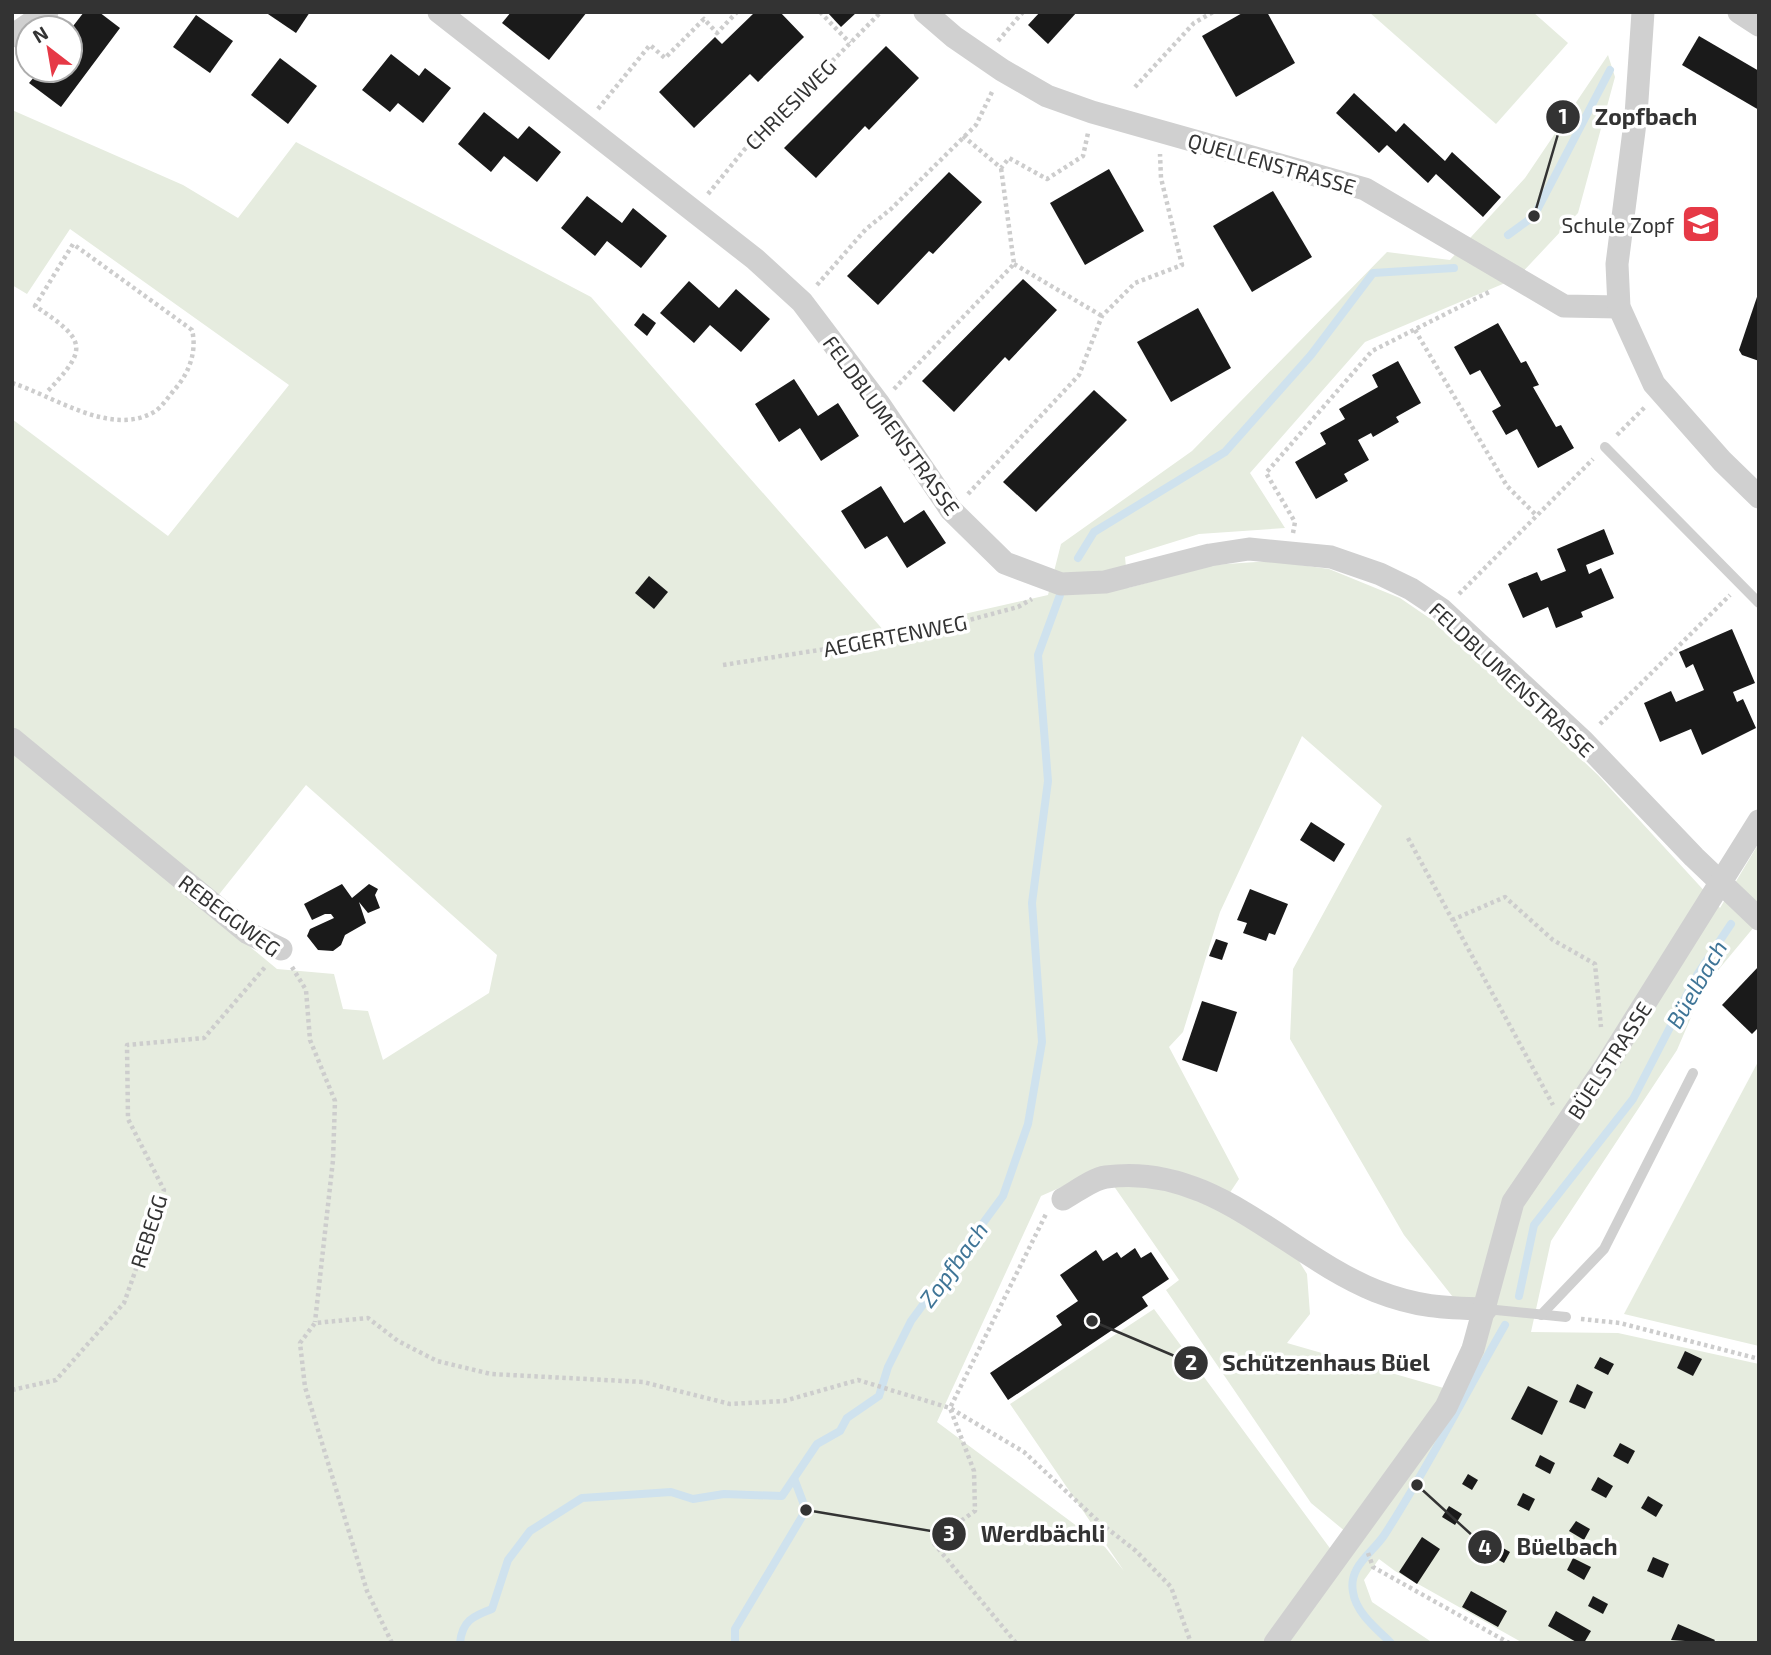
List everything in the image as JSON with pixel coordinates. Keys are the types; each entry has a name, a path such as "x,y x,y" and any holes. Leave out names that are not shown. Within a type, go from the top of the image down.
{"street":[{"path":"12,36 47,12"},
{"name":"FELDBLUMENSTRASSE","path":"439,12 755,259 802,302 879,404 951,510 1005,563 1061,584 1105,582 1210,555 1249,549 1331,557 1381,574 1411,589 1441,609 1583,741 1694,858 1759,919"},
{"name":"QUELLENSTRASSE","path":"925,12 993,64 1047,96 1092,112 1365,189 1564,306 1619,307"},
{"path":"1643,12 1636,115 1617,264 1619,307 1654,384 1722,461 1759,497"},
{"path":"1739,12 1759,25"},
{"name":"REBEGGWEG","path":"12,738 248,933 281,949"},
{"name":"BÜELSTRASSE","path":"1275,1643 1446,1407 1473,1349 1486,1310 1513,1202 1565,1127 1723,883 1759,821"},
{"path":"1063,1199 1104,1177 1165,1177 1211,1192 1326,1266 1375,1290 1429,1308 1486,1310"}],"lane":[{"path":"1605,447 1759,603"},
{"path":"1541,1315 1604,1249 1693,1073"},
{"path":"1486,1310 1566,1317"}],"path":[{"path":"595,112 650,45 665,58 704,19 717,33 737,12"},
{"path":"820,12 850,43"},
{"name":"CHRIESIWEG","path":"703,200 744,150 881,12"},
{"path":"811,292 866,229 891,209 976,125 993,64 1023,12"},
{"path":"1135,87 1195,23 1213,12"},
{"path":"1001,168 1009,158 1047,179 1056,174 1083,156 1092,112"},
{"path":"963,500 1079,375 1101,316 1135,284 1182,265 1161,178 1158,130"},
{"path":"963,136 1001,168 1014,264"},
{"path":"12,383 46,393 72,411 132,422 156,411 179,384 196,348 192,330 73,244 35,306 62,324 76,341 78,352 72,366 46,393"},
{"path":"1014,264 1101,316"},
{"path":"889,395 1014,264"},
{"path":"1295,522 1266,473 1372,351 1517,278"},
{"path":"1415,330 1507,486 1536,514"},
{"path":"1454,599 1536,514 1661,392"},
{"name":"AEGERTENWEG","path":"723,665 909,636 1017,607 1061,584"},
{"path":"1591,733 1741,584"},
{"path":"1408,838 1565,1127"},
{"path":"1452,920 1505,897 1553,940 1595,964 1602,1029"},
{"name":"REBEGGWEG","path":"281,949 306,990 310,1040 335,1101 333,1160 315,1322 300,1343 305,1387 368,1591 392,1643"},
{"name":"REBEGG","path":"12,1390 56,1380 124,1303 164,1190 128,1119 127,1045 204,1038 281,949"},
{"path":"1016,1643 932,1541 975,1511 974,1471 950,1408 1042,1215 1063,1199"},
{"path":"1566,1317 1620,1323 1759,1359"},
{"path":"315,1322 368,1318 398,1341 437,1361 491,1374 643,1382 730,1404 784,1401 858,1380 950,1408 1024,1452 1098,1522 1136,1551 1171,1587 1191,1643"},
{"path":"1371,1561 1373,1567 1509,1643"}],"shaded area":[{"path":"1369,12 1533,12 1568,43 1496,124"},
{"path":"1608,55 1615,77 1578,213 1517,278 1365,342 1250,473 1285,528 1199,534 1125,557 1128,588 1212,565 1271,561 1329,569 1400,598 1438,624 1598,775 1720,908 1759,843 1759,921 1704,987 1677,1050 1551,1241 1531,1332 1618,1333 1759,1364 1759,1643 1523,1643 1395,1571 1379,1559 1364,1580 1372,1602 1433,1643 12,1643 12,751 277,969 334,974 343,1009 368,1011 383,1060 489,993 497,955 306,785 217,897 12,727 12,419 168,536 289,385 70,229 27,294 12,285 12,110 183,185 238,218 296,142 591,297 885,632 1048,595 1061,544 1192,451 1387,252 1450,260 1525,178","holes":["1302,736 1382,806 1293,969 1290,1039 1404,1235 1471,1320 1447,1389 1287,1343 1310,1314 1307,1274 1295,1255 1219,1209 1239,1179 1169,1047 1183,1032 1220,912","1102,1169 1179,1280 1166,1290 1311,1503 1358,1542 1343,1566 1154,1309 1010,1404 1124,1571 1105,1547 937,1422 1041,1196"]},
{"path":"1759,1060 1759,1346 1624,1314"}],"building":[{"path":"99,12 120,28 84,76 84,14"},
{"path":"265,12 310,12 296,33"},
{"path":"511,12 587,12 549,60 502,23"},
{"path":"755,12 780,12 804,37 758,82 750,74 694,128 659,92 715,37 722,44"},
{"path":"827,12 857,12 841,27"},
{"path":"1040,12 1077,12 1048,44 1028,25"},
{"path":"1244,12 1267,12 1295,63 1236,97 1202,36"},
{"path":"196,15 233,41 210,73 173,47"},
{"path":"1699,36 1759,71 1759,110 1682,65"},
{"path":"886,46 919,78 869,130 865,126 816,178 784,148"},
{"path":"391,54 419,76 425,68 451,88 423,123 398,103 390,112 362,90"},
{"path":"280,58 317,86 288,124 251,95"},
{"path":"30,84 78,84 61,107"},
{"path":"1354,93 1396,132 1404,123 1445,161 1452,152 1501,197 1483,217 1436,174 1428,183 1387,145 1379,153 1336,113"},
{"path":"484,112 518,139 529,126 561,152 537,182 504,156 491,172 458,144"},
{"path":"1109,169 1144,231 1085,265 1050,203"},
{"path":"949,172 982,202 933,254 929,251 878,305 847,276"},
{"path":"1273,191 1312,257 1252,292 1213,226"},
{"path":"587,196 622,223 633,208 667,236 641,268 607,241 595,256 561,228"},
{"path":"1023,279 1057,310 1009,361 1005,357 954,412 922,381"},
{"path":"689,281 719,308 736,289 770,319 741,352 710,325 694,343 660,313"},
{"path":"1759,291 1759,361 1742,355 1739,350"},
{"path":"1198,308 1231,368 1171,402 1137,342"},
{"path":"643,313 656,323 647,336 634,325"},
{"path":"1498,323 1521,363 1526,361 1539,385 1533,387 1556,427 1561,425 1574,448 1538,468 1517,429 1506,435 1492,411 1501,406 1480,370 1470,375 1454,347"},
{"path":"1398,361 1421,403 1396,417 1399,422 1373,437 1371,433 1358,440 1369,460 1344,474 1348,481 1316,499 1295,462 1326,444 1320,433 1345,419 1339,409 1378,387 1372,375"},
{"path":"794,379 818,416 838,403 859,436 821,461 800,428 779,442 755,404"},
{"path":"1094,390 1127,420 1036,512 1003,482"},
{"path":"881,486 904,523 924,510 946,543 907,568 887,536 865,549 841,511"},
{"path":"1604,529 1614,554 1586,565 1589,574 1601,568 1614,598 1581,612 1583,617 1556,628 1548,607 1523,618 1508,584 1537,572 1541,581 1566,571 1557,549"},
{"path":"649,576 668,592 654,609 635,593"},
{"path":"1732,629 1755,683 1733,692 1737,702 1743,699 1756,728 1702,755 1691,729 1660,742 1644,703 1671,691 1676,702 1704,690 1693,664 1686,668 1679,652"},
{"path":"1311,822 1345,844 1334,862 1300,840"},
{"path":"342,884 352,898 369,884 378,889 375,895 380,908 368,913 359,902 366,923 345,935 341,945 333,951 318,950 307,936 310,929 334,918 331,914 325,914 312,920 304,904"},
{"path":"1250,889 1288,904 1275,935 1269,933 1266,941 1243,933 1247,923 1237,920"},
{"path":"1216,939 1228,943 1222,960 1209,956"},
{"path":"1759,966 1759,1027 1752,1034 1722,1005"},
{"path":"1202,1001 1237,1012 1217,1072 1182,1060"},
{"path":"1135,1248 1141,1258 1151,1252 1169,1279 1142,1297 1148,1306 1008,1400 990,1373 1062,1325 1056,1316 1078,1301 1060,1275 1096,1250 1103,1261 1117,1252 1121,1258"},
{"path":"1685,1351 1702,1359 1693,1376 1677,1368"},
{"path":"1600,1357 1614,1364 1608,1375 1594,1368"},
{"path":"1577,1384 1593,1392 1585,1409 1569,1402"},
{"path":"1528,1386 1558,1401 1542,1435 1511,1419"},
{"path":"1620,1443 1635,1451 1628,1464 1613,1456"},
{"path":"1540,1455 1555,1463 1550,1474 1535,1466"},
{"path":"1468,1474 1478,1480 1472,1490 1462,1484"},
{"path":"1598,1477 1613,1486 1606,1498 1591,1490"},
{"path":"1523,1493 1535,1499 1529,1511 1517,1505"},
{"path":"1648,1496 1663,1505 1656,1517 1641,1508"},
{"path":"1449,1506 1462,1514 1455,1525 1442,1517"},
{"path":"1576,1521 1590,1529 1584,1540 1569,1531"},
{"path":"1422,1537 1440,1549 1417,1584 1399,1572"},
{"path":"1496,1544 1510,1552 1504,1563 1490,1555"},
{"path":"1653,1557 1669,1564 1663,1578 1647,1571"},
{"path":"1573,1558 1591,1567 1584,1580 1567,1570"},
{"path":"1471,1591 1507,1611 1498,1627 1462,1607"},
{"path":"1593,1596 1608,1604 1603,1614 1588,1606"},
{"path":"1556,1611 1591,1631 1584,1643 1578,1643 1548,1626"},
{"path":"1678,1624 1715,1640 1713,1643 1671,1640"}],"waterway":[{"name":"Zopfbach","path":"1508,235 1534,216 1610,70"},
{"name":"Zopfbach","path":"1078,558 1094,532 1225,452 1311,355 1373,273 1454,268"},
{"name":"Zopfbach","path":"460,1643 466,1624 479,1614 492,1609 508,1560 530,1531 582,1498 671,1492 693,1499 724,1494 782,1496 817,1444 840,1431 847,1418 879,1396 888,1367 911,1321 1003,1196 1028,1124 1042,1042 1032,903 1048,781 1038,655 1060,595"},
{"name":"Büelbach","path":"1519,1296 1534,1225 1633,1099 1697,975 1731,924"},
{"name":"Büelbach","path":"1391,1643 1358,1607 1353,1592 1354,1575 1401,1508 1505,1325"},
{"path":"735,1643 735,1629 806,1510 795,1481"}],"place":[{"name":"Zopfbach","path":"1534,216"},
{"name":"Schule Zopf","path":"1701,224"},
{"name":"Schützenhaus Büel","path":"1092,1321"},
{"name":"Büelbach","path":"1417,1485"},
{"name":"Werdbächli","path":"806,1510"}]}
